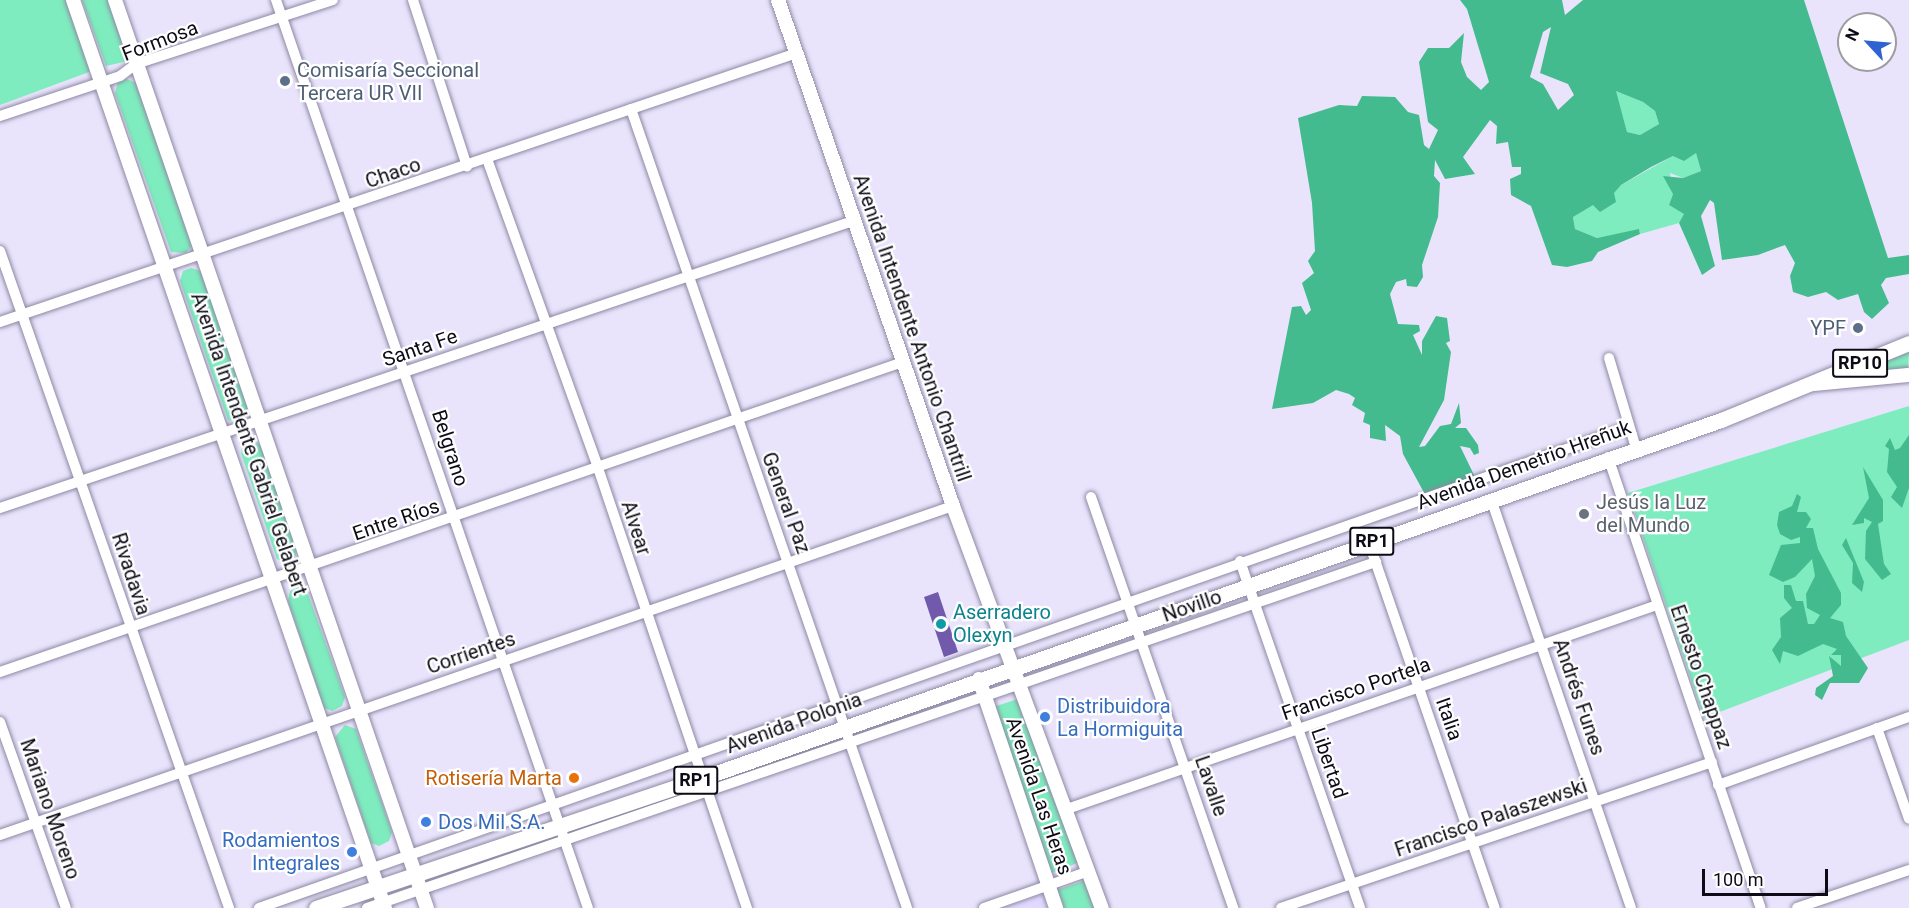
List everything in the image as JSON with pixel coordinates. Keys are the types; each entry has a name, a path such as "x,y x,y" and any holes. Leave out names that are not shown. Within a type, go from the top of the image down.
{"main road":[{"name":"Avenida Intendente Gabriel Gelabert","path":"73,0 167,264 384,905"},
{"name":"Avenida Intendente Gabriel Gelabert","path":"115,0 263,422 358,711 427,908"},
{"name":"Avenida Intendente Antonio Chantrill","path":"778,0 853,221 1012,667"},
{"name":"RP10","path":"1812,384 1909,343"},
{"name":"RP1","path":"1812,384 1909,375"},
{"name":"Avenida Demetrio Hreñuk","path":"1012,667 1369,543 1812,384"},
{"name":"Avenida Polonia","path":"316,908 378,886 418,881 560,825 704,784 846,726 1012,667"},
{"name":"Avenida Las Heras","path":"1012,667 1067,809 1102,908"},
{"name":"Avenida Las Heras","path":"979,679 1056,908"}],"street":[{"name":"Belgrano","path":"276,0 406,372 502,661 588,908"},
{"name":"Formosa","path":"0,116 101,82 136,64 333,0"},
{"path":"412,0 467,166"},
{"name":"Chaco","path":"0,322 203,252 347,207 797,53"},
{"name":"General Paz","path":"631,109 692,274 737,417 840,707 907,908"},
{"name":"Alvear","path":"487,159 597,465 644,613 747,908"},
{"name":"Santa Fe","path":"0,508 263,422 546,323 853,221"},
{"name":"Rivadavia","path":"0,251 82,480 130,628 228,908"},
{"path":"1609,358 1636,448"},
{"name":"Entre Ríos","path":"0,672 454,519 597,465 737,417 903,363"},
{"path":"259,908 371,866 840,707 1240,561 1629,427"},
{"name":"Ernesto Chappaz","path":"1608,457 1761,908"},
{"name":"Lavalle","path":"1091,497 1233,908"},
{"name":"Andrés Funes","path":"1491,499 1597,801 1631,908"},
{"name":"Corrientes","path":"0,835 953,506"},
{"name":"Italia","path":"1369,543 1495,908"},
{"name":"Libertad","path":"1240,561 1360,908"},
{"name":"Novillo","path":"1020,685 1376,562"},
{"name":"Francisco Portela","path":"1067,809 1657,605"},
{"name":"Avenida Polonia","path":"367,908 384,905 418,881 565,841 704,784 851,744 1020,685"},
{"path":"1718,784 1909,717"},
{"name":"Mariano Moreno","path":"0,722 66,908"},
{"path":"1877,728 1909,819"},
{"name":"Francisco Palaszewski","path":"1281,908 1712,762"},
{"path":"1797,908 1909,870"},
{"path":"984,908 1089,871"}],"shaded area":[{"path":"1043,894 1048,908 1003,908"}],"green space":[{"path":"0,0 68,0 91,66 89,72 0,105"},
{"path":"82,0 109,0 128,61 106,66"},
{"path":"1460,0 1562,0 1565,15 1583,0 1804,0 1888,258 1909,255 1909,274 1886,278 1881,285 1889,303 1872,319 1864,312 1858,294 1838,300 1826,292 1808,297 1793,292 1790,276 1795,263 1785,245 1758,255 1722,260 1714,203 1710,200 1701,216 1715,266 1702,275 1679,223 1684,214 1669,205 1673,194 1663,176 1683,178 1701,171 1696,153 1684,161 1673,156 1651,167 1621,185 1614,193 1616,202 1600,212 1593,205 1573,217 1575,229 1597,238 1639,229 1640,234 1598,252 1592,261 1567,267 1552,265 1531,206 1511,195 1510,179 1521,174 1521,167 1512,167 1508,142 1496,144 1497,126 1490,120 1463,157 1475,174 1445,179 1435,160 1434,176 1440,183 1438,217 1422,265 1423,277 1417,287 1407,286 1406,279 1396,282 1390,294 1398,324 1419,325 1420,331 1413,335 1422,355 1422,341 1436,316 1447,318 1450,341 1446,343 1451,352 1444,400 1419,447 1425,446 1440,426 1451,424 1459,403 1461,423 1455,428 1466,428 1478,445 1479,453 1474,455 1470,448 1460,446 1475,477 1450,489 1445,499 1428,500 1403,454 1400,436 1385,425 1386,441 1370,438 1370,425 1363,422 1365,413 1352,405 1355,398 1349,394 1336,390 1313,403 1272,409 1292,307 1301,306 1306,315 1311,310 1302,283 1314,273 1308,261 1315,251 1312,203 1298,118 1339,105 1357,106 1362,96 1395,97 1408,112 1419,115 1424,145 1429,149 1438,130 1428,122 1419,62 1428,48 1449,48 1464,33 1461,62 1467,77 1481,90 1489,82 1467,9","holes":["1551,27 1540,73 1568,84 1574,95 1558,110 1543,84 1530,77 1543,32","1616,91 1643,102 1655,111 1659,124 1640,135 1627,132"]},
{"path":"127,79 136,83 192,246 186,253 171,252 115,93 118,82"},
{"path":"1615,90 1643,102 1655,111 1659,124 1640,135 1627,132"},
{"path":"1696,153 1701,171 1683,178 1670,173 1673,194 1669,205 1685,214 1679,223 1640,234 1639,230 1597,238 1575,229 1573,217 1621,185 1673,156"},
{"path":"191,268 201,271 248,409 246,418 236,423 228,420 180,281 183,271"},
{"path":"1909,352 1908,368 1847,380 1860,372"},
{"path":"1909,406 1909,640 1704,718 1628,493"},
{"path":"1909,435 1909,488 1902,508 1891,497 1897,487 1887,472 1889,449 1885,446 1890,438 1895,450 1900,448"},
{"path":"252,439 261,446 297,549 295,558 285,562 277,559 241,453 243,443"},
{"path":"1863,467 1883,500 1883,521 1878,524 1884,564 1891,574 1882,580 1865,559 1866,531 1872,522 1864,518 1864,523 1852,525 1869,498"},
{"path":"1797,494 1801,497 1797,512 1806,512 1811,519 1806,528 1813,528 1818,549 1841,593 1841,605 1830,618 1843,622 1846,636 1868,668 1859,683 1830,683 1822,700 1815,695 1816,688 1833,676 1829,656 1841,666 1841,655 1831,655 1837,649 1823,644 1798,656 1783,651 1780,664 1772,650 1781,637 1780,618 1792,608 1784,598 1784,585 1791,585 1796,601 1803,601 1808,624 1814,624 1820,615 1807,608 1806,594 1815,576 1812,559 1795,577 1783,582 1769,575 1781,545 1800,543 1800,537 1791,540 1780,534 1777,525 1779,512 1792,506"},
{"path":"1846,538 1864,582 1862,592 1852,583 1853,563 1842,545"},
{"path":"299,587 308,594 345,697 342,706 332,711 324,708 288,601 290,591"},
{"path":"1021,698 1080,862 1049,874 993,707"},
{"path":"345,725 356,729 392,832 389,841 379,846 371,843 335,737"},
{"path":"1084,881 1095,908 1064,908 1057,890"}],"building":[{"name":"Aserradero Olexyn","path":"938,592 958,652 944,657 924,597"}],"place":[{"name":"Comisaría Seccional Tercera UR VII","path":"285,81"},
{"name":"YPF","path":"1858,328"},
{"name":"Jesús la Luz del Mundo","path":"1584,514"},
{"name":"Aserradero Olexyn","path":"941,624"},
{"name":"Distribuidora La Hormiguita","path":"1045,717"},
{"name":"Rotisería Marta","path":"574,778"},
{"name":"Dos Mil S.A.","path":"426,822"},
{"name":"Rodamientos Integrales","path":"352,852"}]}
